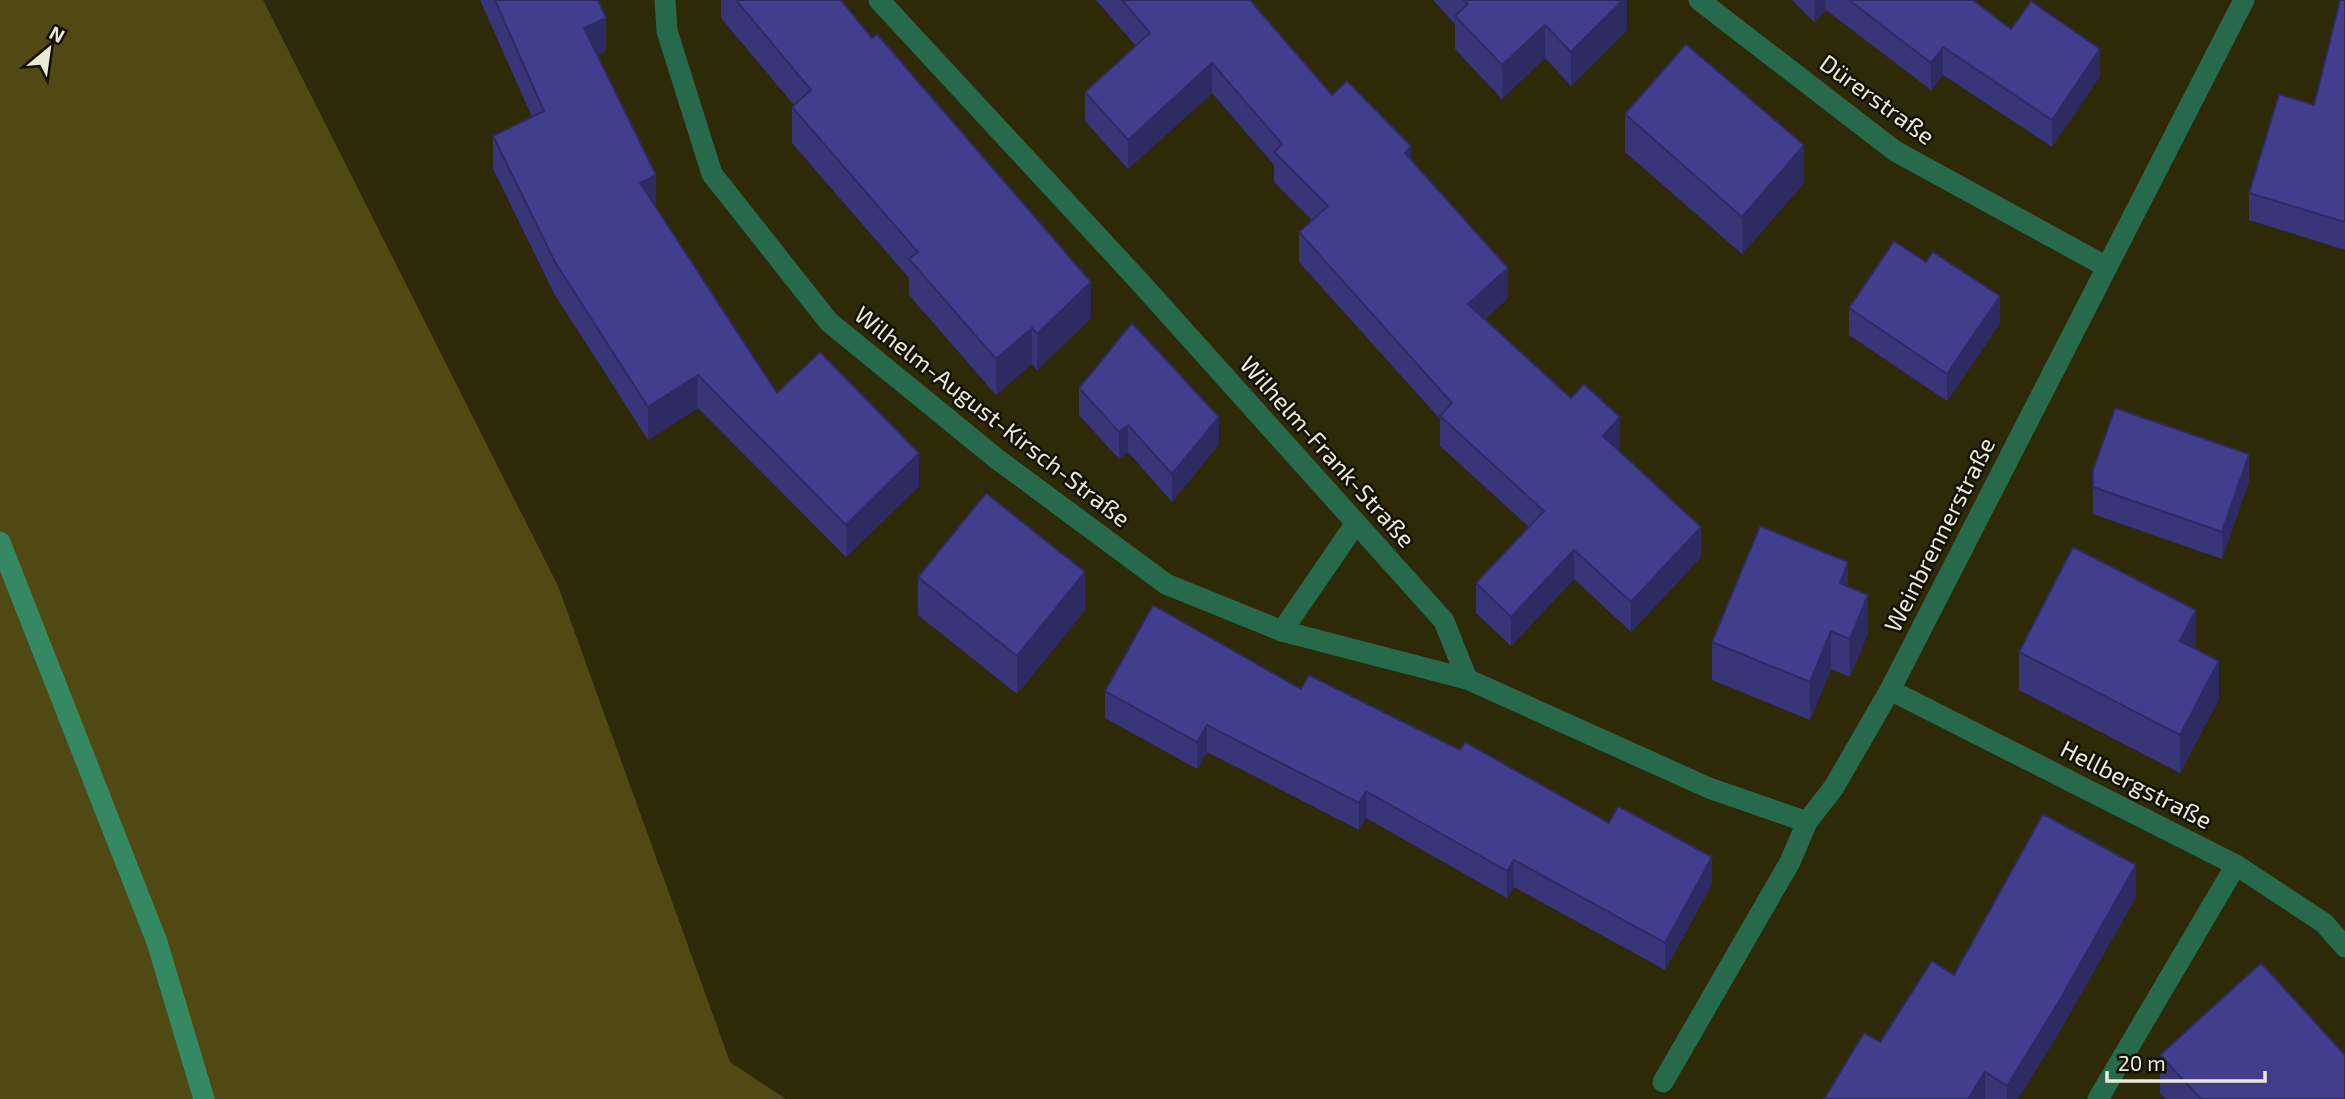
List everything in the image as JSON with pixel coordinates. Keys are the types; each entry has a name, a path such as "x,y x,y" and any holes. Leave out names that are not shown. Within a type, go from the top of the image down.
{"main road":[{"path":"0,542 157,942 204,1099"}],"street":[{"name":"Wilhelm-August-Kirsch-Straße","path":"665,0 667,31 712,174 829,323 997,459 1166,584 1282,631 1468,680"},
{"name":"Wilhelm-Frank-Straße","path":"879,0 1139,281 1444,621 1468,680"},
{"name":"Dürerstraße","path":"1699,0 1895,151 2108,267"},
{"name":"Weinbrennerstraße","path":"1663,1082 1790,862 1807,822 1834,787 1890,690 2244,0"},
{"path":"1282,631 1356,523"},
{"path":"1468,680 1709,788 1807,822"},
{"name":"Hellbergstraße","path":"1890,690 2236,865 2324,923 2345,947"},
{"path":"2098,1099 2236,865"}],"shaded area":[{"path":"0,0 263,0 558,586 730,1062 786,1099 0,1099"}],"building":[{"path":"495,0 598,0 606,18 584,28 656,175 640,183 777,393 820,352 919,453 846,525 698,375 648,407 555,262 493,136 544,111"},
{"path":"736,0 841,0 872,38 877,34 1091,282 1037,334 1032,328 996,359 909,259 918,252 792,107 811,90"},
{"path":"1122,0 1250,0 1332,95 1347,81 1411,146 1405,153 1508,268 1468,304 1571,398 1584,384 1620,417 1603,436 1701,527 1631,602 1574,550 1511,617 1476,583 1544,511 1440,416 1452,403 1299,232 1328,206 1274,152 1282,144 1212,63 1128,140 1085,92 1150,33"},
{"path":"1464,0 1623,0 1571,52 1545,25 1502,65 1455,16 1468,4"},
{"path":"1849,0 1973,0 2011,29 2031,1 2100,49 2052,120 1943,47 1931,63"},
{"path":"2340,0 2345,0 2345,222 2249,193 2279,94 2314,105"},
{"path":"1686,44 1804,145 1742,217 1625,114"},
{"path":"1894,241 1926,262 1933,252 2000,296 1947,374 1849,308"},
{"path":"1132,323 1219,417 1172,474 1128,425 1119,432 1079,388"},
{"path":"2115,408 2249,454 2222,532 2093,487 2093,470"},
{"path":"986,493 1085,572 1017,656 918,577"},
{"path":"1760,526 1848,562 1840,583 1868,595 1850,639 1831,631 1810,682 1712,642"},
{"path":"2073,547 2196,610 2180,641 2219,661 2180,735 2019,652"},
{"path":"1153,605 1301,689 1309,675 1460,750 1465,742 1609,823 1618,806 1712,857 1665,943 1514,860 1507,871 1366,791 1359,803 1207,725 1197,742 1105,691"},
{"path":"2043,814 2136,865 2058,1003 2007,1086 1985,1072 1968,1099 1824,1099 1864,1033 1880,1042 1932,961 1954,975"},
{"path":"2261,963 2345,1055 2345,1099 2201,1099 2160,1055"}]}
